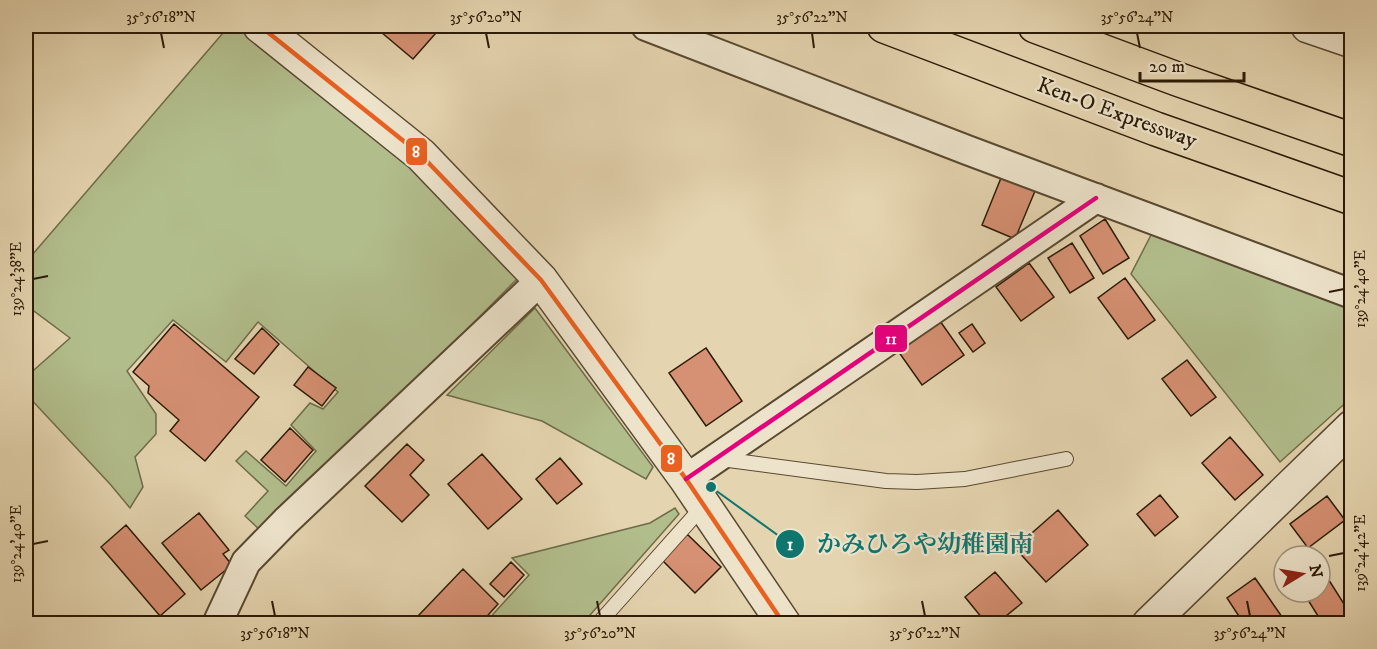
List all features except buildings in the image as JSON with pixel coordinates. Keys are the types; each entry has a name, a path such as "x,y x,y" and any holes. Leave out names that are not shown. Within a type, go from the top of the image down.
{"highway":[{"name":"Ken-O Expressway","path":"884,26 1156,129 1352,198"},
{"path":"1035,26 1177,79 1352,140"}],"street":[{"path":"260,26 421,155 541,280 695,492 784,624"},
{"path":"646,26 1352,294"},
{"path":"1308,26 1352,41"},
{"path":"695,492 717,458 1096,198"},
{"path":"218,624 246,562 541,280"},
{"path":"1149,624 1352,427"}],"lane":[{"path":"717,458 886,481 917,482 965,479 1066,459"},
{"path":"598,624 695,492"}],"green space":[{"path":"229,26 241,26 395,151 517,279 373,424 261,531 245,516 268,491 236,461 246,451 286,486 316,451 291,425 310,403 323,409 338,392 258,322 226,362 173,320 127,371 156,414 156,434 135,457 143,487 130,508 26,394 26,377 70,338 26,305 26,262"},
{"path":"1151,235 1196,243 1351,302 1351,398 1280,462 1131,274"},
{"path":"535,308 653,467 646,479 542,421 447,395"},
{"path":"675,508 679,514 583,623 485,623 529,575 512,558 650,523"}],"transit line":[{"name":"8","path":"260,26 421,155 541,280 686,479 784,624"},
{"name":"11","path":"686,479 1096,198"}],"place":[{"name":"かみひろや幼稚園南","path":"711,487"}]}
